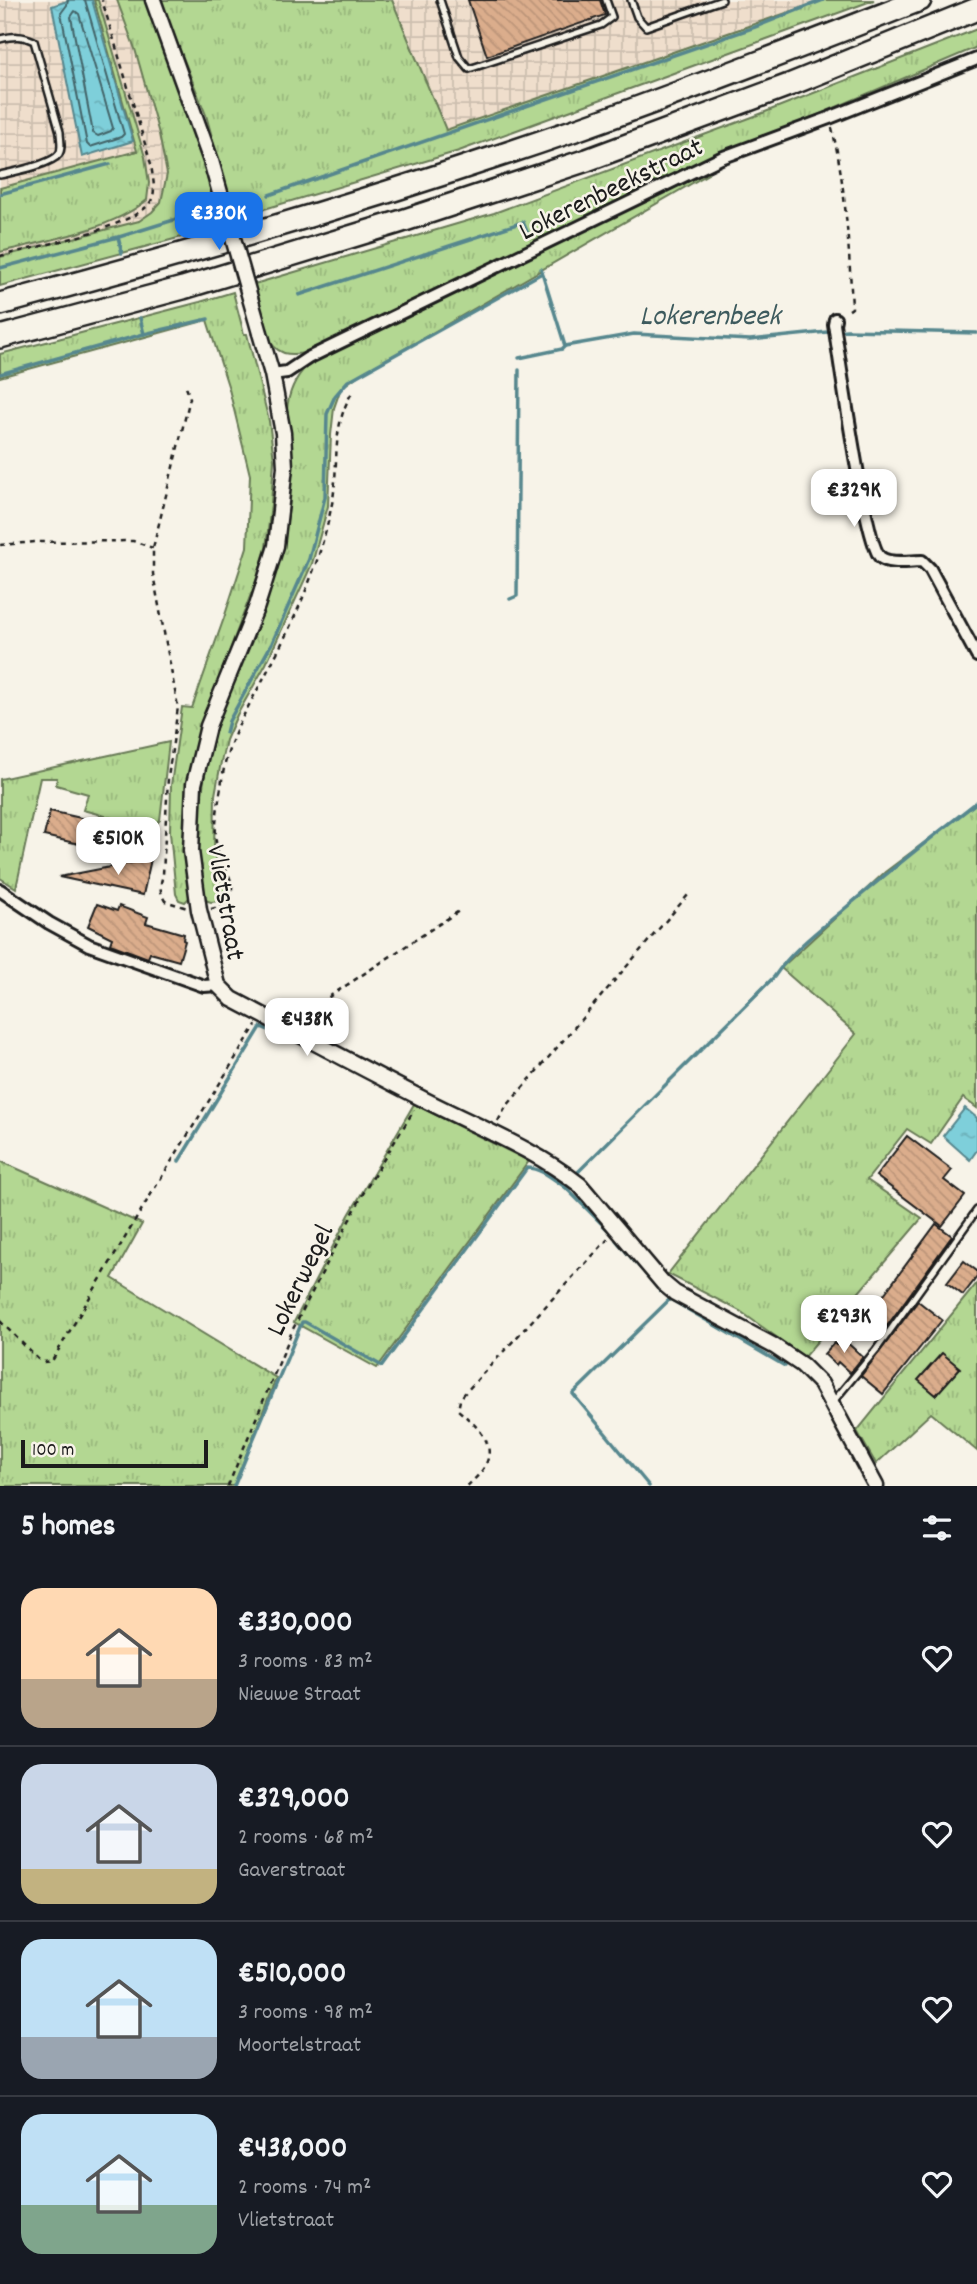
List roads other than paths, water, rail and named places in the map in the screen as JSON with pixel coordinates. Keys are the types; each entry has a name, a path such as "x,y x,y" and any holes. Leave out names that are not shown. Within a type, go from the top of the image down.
{"highway":[{"path":"0,304 173,258 390,192 579,128 920,0"},
{"path":"0,337 183,288 399,222 587,160 789,85 977,9"}],"street":[{"name":"Vlietstraat","path":"153,0 211,161 272,374 283,433 285,467 276,546 257,606 208,726 194,784 191,850 194,880 218,985 232,999 543,1159 565,1173 580,1185 663,1283 675,1293 774,1346 803,1365 821,1384 876,1486"},
{"name":"Lokerenbeekstraat","path":"272,374 287,372 319,352 722,158 977,59"},
{"path":"835,321 850,429 872,538 878,555 887,561 922,561 930,569 977,656"},
{"path":"0,890 49,923 89,945 204,986 218,985"}],"lane":[{"path":"440,0 459,57 469,69 601,25 612,17 606,0"},
{"path":"631,0 637,17 646,27 722,0"},
{"path":"0,39 14,36 34,41 60,132 61,146 60,153 53,160 0,176"},
{"path":"832,1403 876,1350 977,1210"}],"water":[{"path":"70,0 92,0 133,141 82,157 52,6"},
{"path":"965,1108 977,1118 977,1150 970,1160 943,1136"}],"waterway":[{"path":"269,195 755,27 823,0"},
{"path":"0,194 110,164"},
{"path":"119,237 177,219"},
{"name":"Lokerenbeek","path":"299,295 523,222 528,234"},
{"name":"Lokerenbeek","path":"0,268 118,237 122,253"},
{"name":"Lokerenbeek","path":"541,269 565,346 634,334 750,340 847,330 977,333"},
{"path":"226,733 229,721 272,643 309,559 325,497 327,414 335,396 348,381 542,273"},
{"name":"Lokerenbeek","path":"140,318 144,334"},
{"path":"0,374 208,319"},
{"path":"519,358 562,349 565,346"},
{"path":"510,599 517,596 519,370"},
{"path":"577,1173 774,977 806,941 977,802"},
{"path":"179,1161 261,1027 300,1043"},
{"path":"308,1047 324,1056"},
{"path":"234,1486 302,1322 382,1366 527,1168 542,1172 565,1187 568,1184"},
{"path":"565,1187 609,1231"},
{"path":"616,1240 661,1292"},
{"path":"649,1486 573,1394 670,1299 785,1366"}]}
